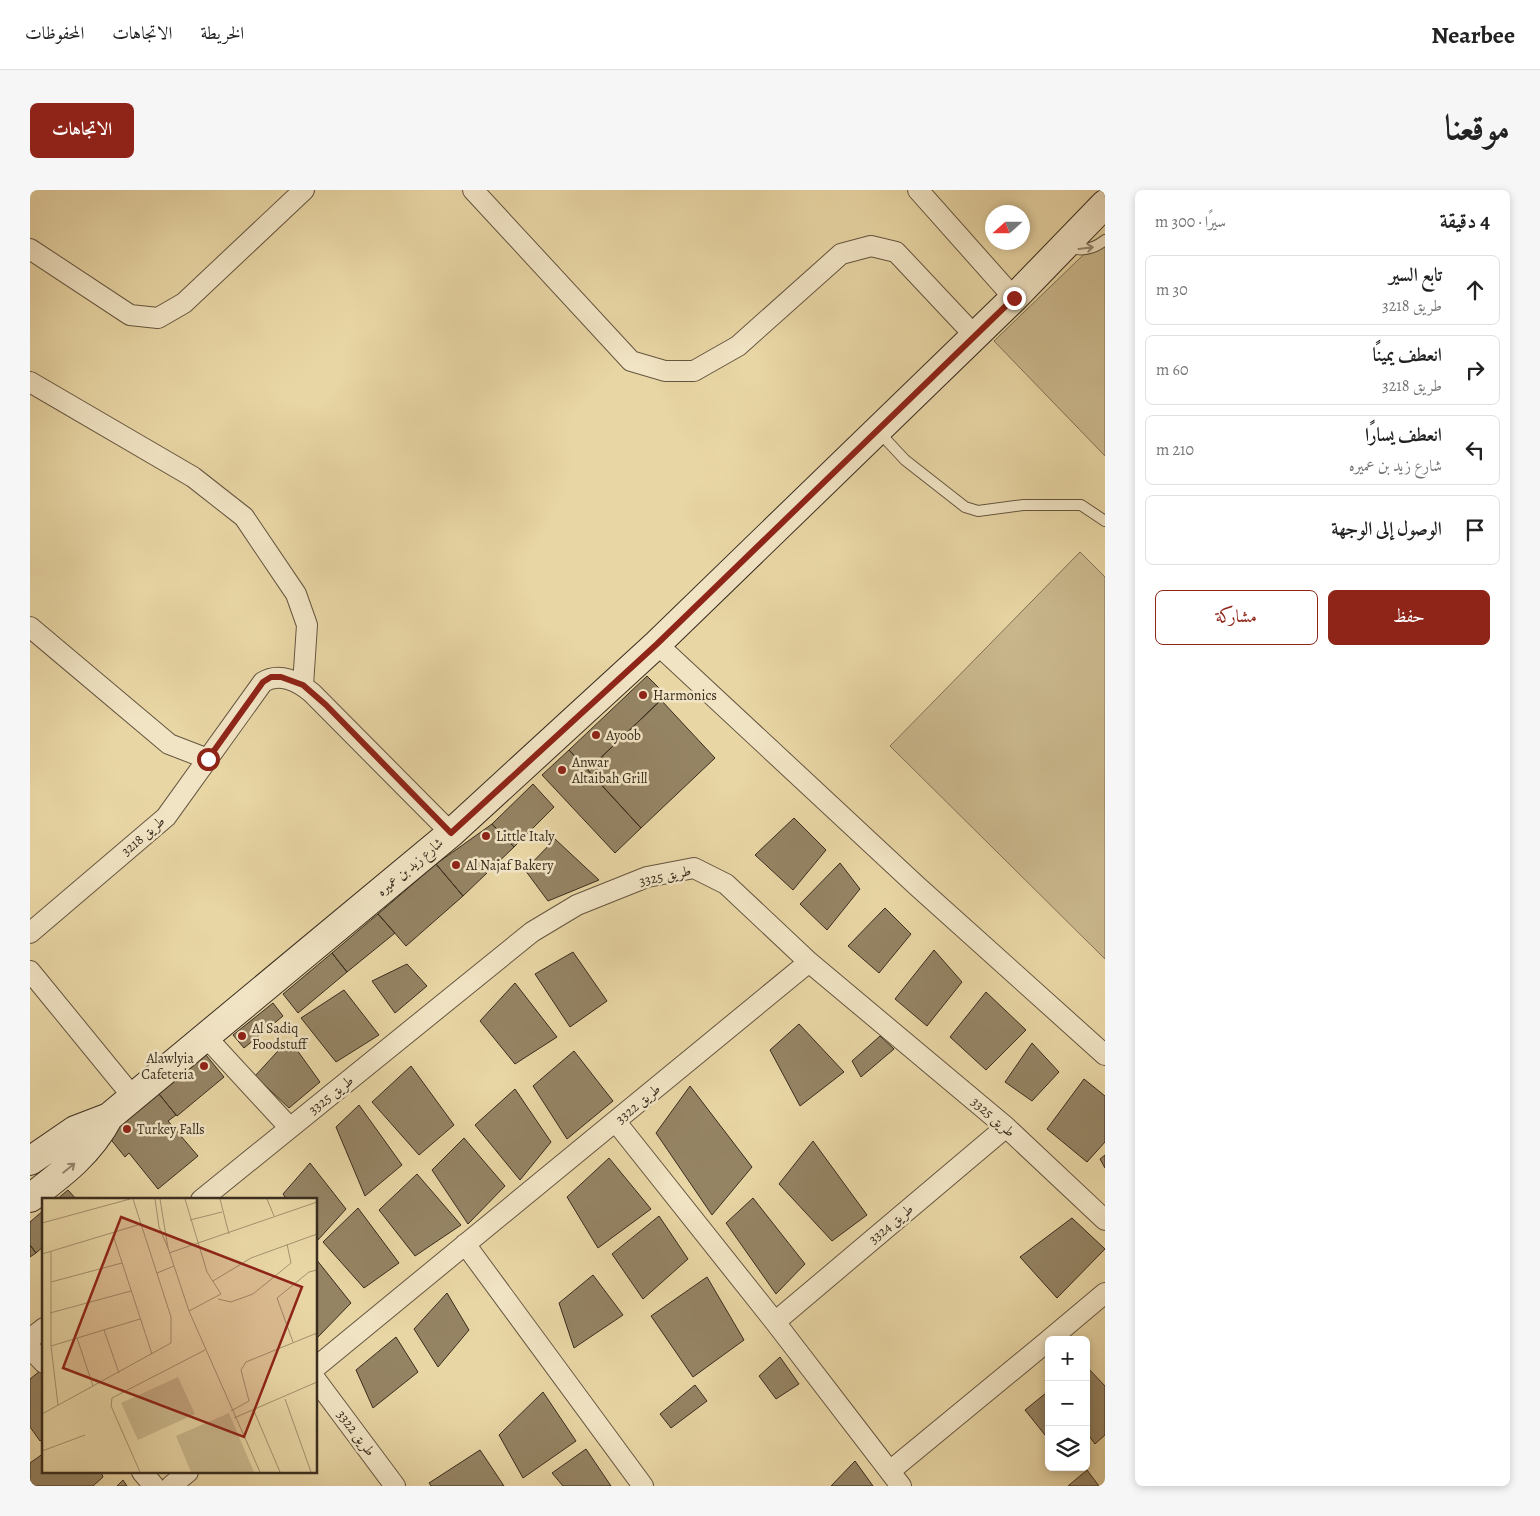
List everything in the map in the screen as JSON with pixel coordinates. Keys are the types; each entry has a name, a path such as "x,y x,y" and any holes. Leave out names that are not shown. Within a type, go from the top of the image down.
{"street":[{"path":"30,250 130,315 158,318 184,303 304,190"},
{"path":"473,190 631,361 665,371 694,371 738,346 841,254 871,246 896,252 975,336"},
{"path":"919,190 1014,298"},
{"name":"شارع زيد بن عميره","path":"30,1198 77,1162 90,1148 109,1117 451,833 657,644 1014,298 1105,204"},
{"path":"30,382 193,477 244,517 296,594 308,625 303,685"},
{"path":"30,627 169,744 208,759"},
{"path":"657,644 924,893 1105,1055"},
{"name":"طريق 3218","path":"30,933 166,817 263,682 271,677 281,677 303,685 326,705 451,833"},
{"name":"طريق 3325","path":"203,1198 532,932 577,906 647,877 694,868 726,884 808,962 1006,1127 1105,1220"},
{"name":"طريق 3322","path":"318,1365 616,1122 808,962"},
{"path":"30,971 133,1097"},
{"path":"206,1037 290,1128"},
{"name":"شارع زيد بن عميره","path":"30,1161 75,1130 109,1117"},
{"path":"616,1122 776,1322 896,1479 1045,1344"},
{"name":"طريق 3324","path":"776,1322 1006,1127"},
{"path":"465,1244 643,1486"},
{"path":"1054,1336 1105,1293"},
{"path":"30,1339 42,1330"},
{"path":"30,1348 42,1362"},
{"name":"طريق 3322","path":"318,1383 395,1486"},
{"path":"144,1474 154,1486"},
{"path":"171,1486 186,1474"}],"lane":[{"path":"1065,246 1082,250 1091,249 1105,240"},
{"path":"878,430 906,460 966,507 978,511 1023,505 1081,505 1105,521"}],"shaded area":[{"path":"1105,234 1105,456 994,341"},
{"path":"1080,552 1105,577 1105,959 890,746"}],"building":[{"path":"647,676 666,695 588,770 569,750"},
{"path":"661,700 715,758 641,828 588,770"},
{"path":"569,750 641,828 615,853 542,775"},
{"path":"533,784 554,807 514,847 492,824"},
{"path":"794,818 826,850 793,890 755,855"},
{"path":"492,824 514,847 463,896 436,864"},
{"path":"555,839 599,880 548,901 525,870"},
{"path":"840,863 860,889 827,930 800,904"},
{"path":"436,864 463,896 406,946 378,914"},
{"path":"885,908 911,934 879,973 848,946"},
{"path":"378,914 395,933 347,972 332,953"},
{"path":"934,950 962,982 927,1026 895,999"},
{"path":"573,952 607,1001 570,1027 535,974"},
{"path":"332,953 347,972 298,1013 283,994"},
{"path":"407,964 427,986 395,1013 372,981"},
{"path":"515,983 557,1037 515,1064 480,1021"},
{"path":"344,990 379,1035 336,1062 301,1018"},
{"path":"986,992 1026,1030 986,1070 950,1037"},
{"path":"273,1003 283,1016 244,1048 233,1035"},
{"path":"799,1024 844,1072 800,1106 770,1050"},
{"path":"880,1036 894,1049 861,1077 852,1061"},
{"path":"289,1039 320,1082 289,1108 255,1076"},
{"path":"1032,1043 1059,1072 1032,1101 1005,1082"},
{"path":"574,1051 613,1101 567,1139 533,1086"},
{"path":"206,1055 224,1077 177,1116 159,1094"},
{"path":"411,1066 454,1125 419,1155 372,1102"},
{"path":"1084,1079 1105,1096 1105,1142 1087,1162 1047,1129"},
{"path":"690,1086 752,1167 712,1215 656,1133"},
{"path":"515,1089 551,1142 520,1180 475,1125"},
{"path":"159,1094 176,1115 168,1121 198,1156 158,1189 129,1153 125,1157 108,1136"},
{"path":"359,1105 402,1165 365,1196 336,1127"},
{"path":"464,1138 505,1186 468,1224 432,1170"},
{"path":"813,1141 867,1215 832,1241 779,1184"},
{"path":"1105,1155 1105,1168 1100,1159"},
{"path":"609,1158 651,1209 598,1248 567,1197"},
{"path":"310,1163 346,1209 318,1240 318,1198 286,1198 283,1194"},
{"path":"417,1174 461,1225 415,1256 379,1210"},
{"path":"68,1190 75,1198 58,1198"},
{"path":"753,1198 805,1264 776,1294 726,1223"},
{"path":"358,1208 399,1263 364,1288 323,1242"},
{"path":"42,1212 42,1248 36,1253 30,1245 30,1222"},
{"path":"659,1216 688,1259 643,1299 612,1254"},
{"path":"1072,1218 1105,1249 1057,1298 1020,1257"},
{"path":"30,1245 36,1253 30,1257"},
{"path":"318,1262 351,1303 318,1337"},
{"path":"593,1275 623,1315 574,1348 559,1303"},
{"path":"707,1277 744,1340 693,1377 651,1316"},
{"path":"447,1293 469,1330 438,1367 414,1329"},
{"path":"396,1337 418,1372 373,1408 356,1370"},
{"path":"780,1357 799,1384 776,1399 759,1376"},
{"path":"1090,1370 1105,1386 1105,1435 1095,1444 1090,1437"},
{"path":"40,1371 42,1374 42,1440 40,1441 30,1427 30,1379"},
{"path":"695,1385 707,1401 671,1428 660,1414"},
{"path":"543,1392 576,1441 523,1478 499,1435"},
{"path":"1045,1394 1045,1435 1025,1410"},
{"path":"586,1449 611,1486 563,1486 552,1473"},
{"path":"480,1450 504,1486 431,1486 429,1483"},
{"path":"42,1454 42,1474 102,1474 103,1477 93,1486 30,1486 30,1463"},
{"path":"855,1461 873,1486 831,1486"},
{"path":"1088,1471 1099,1486 1068,1486"},
{"path":"123,1480 127,1486 117,1486"}],"place":[{"name":"Harmonics","path":"643,695"},
{"name":"Ayoob","path":"596,735"},
{"name":"Anwar Altaibah Grill","path":"562,770"},
{"name":"Little Italy","path":"486,836"},
{"name":"Al Najaf Bakery","path":"456,865"},
{"name":"Al Sadiq Foodstuff","path":"242,1036"},
{"name":"Alawlyia Cafeteria","path":"204,1066"},
{"name":"Turkey Falls","path":"127,1129"}],"route":[{"path":"208,759 263,682 271,677 281,677 303,685 326,705 451,833 657,644 1014,298"}]}
